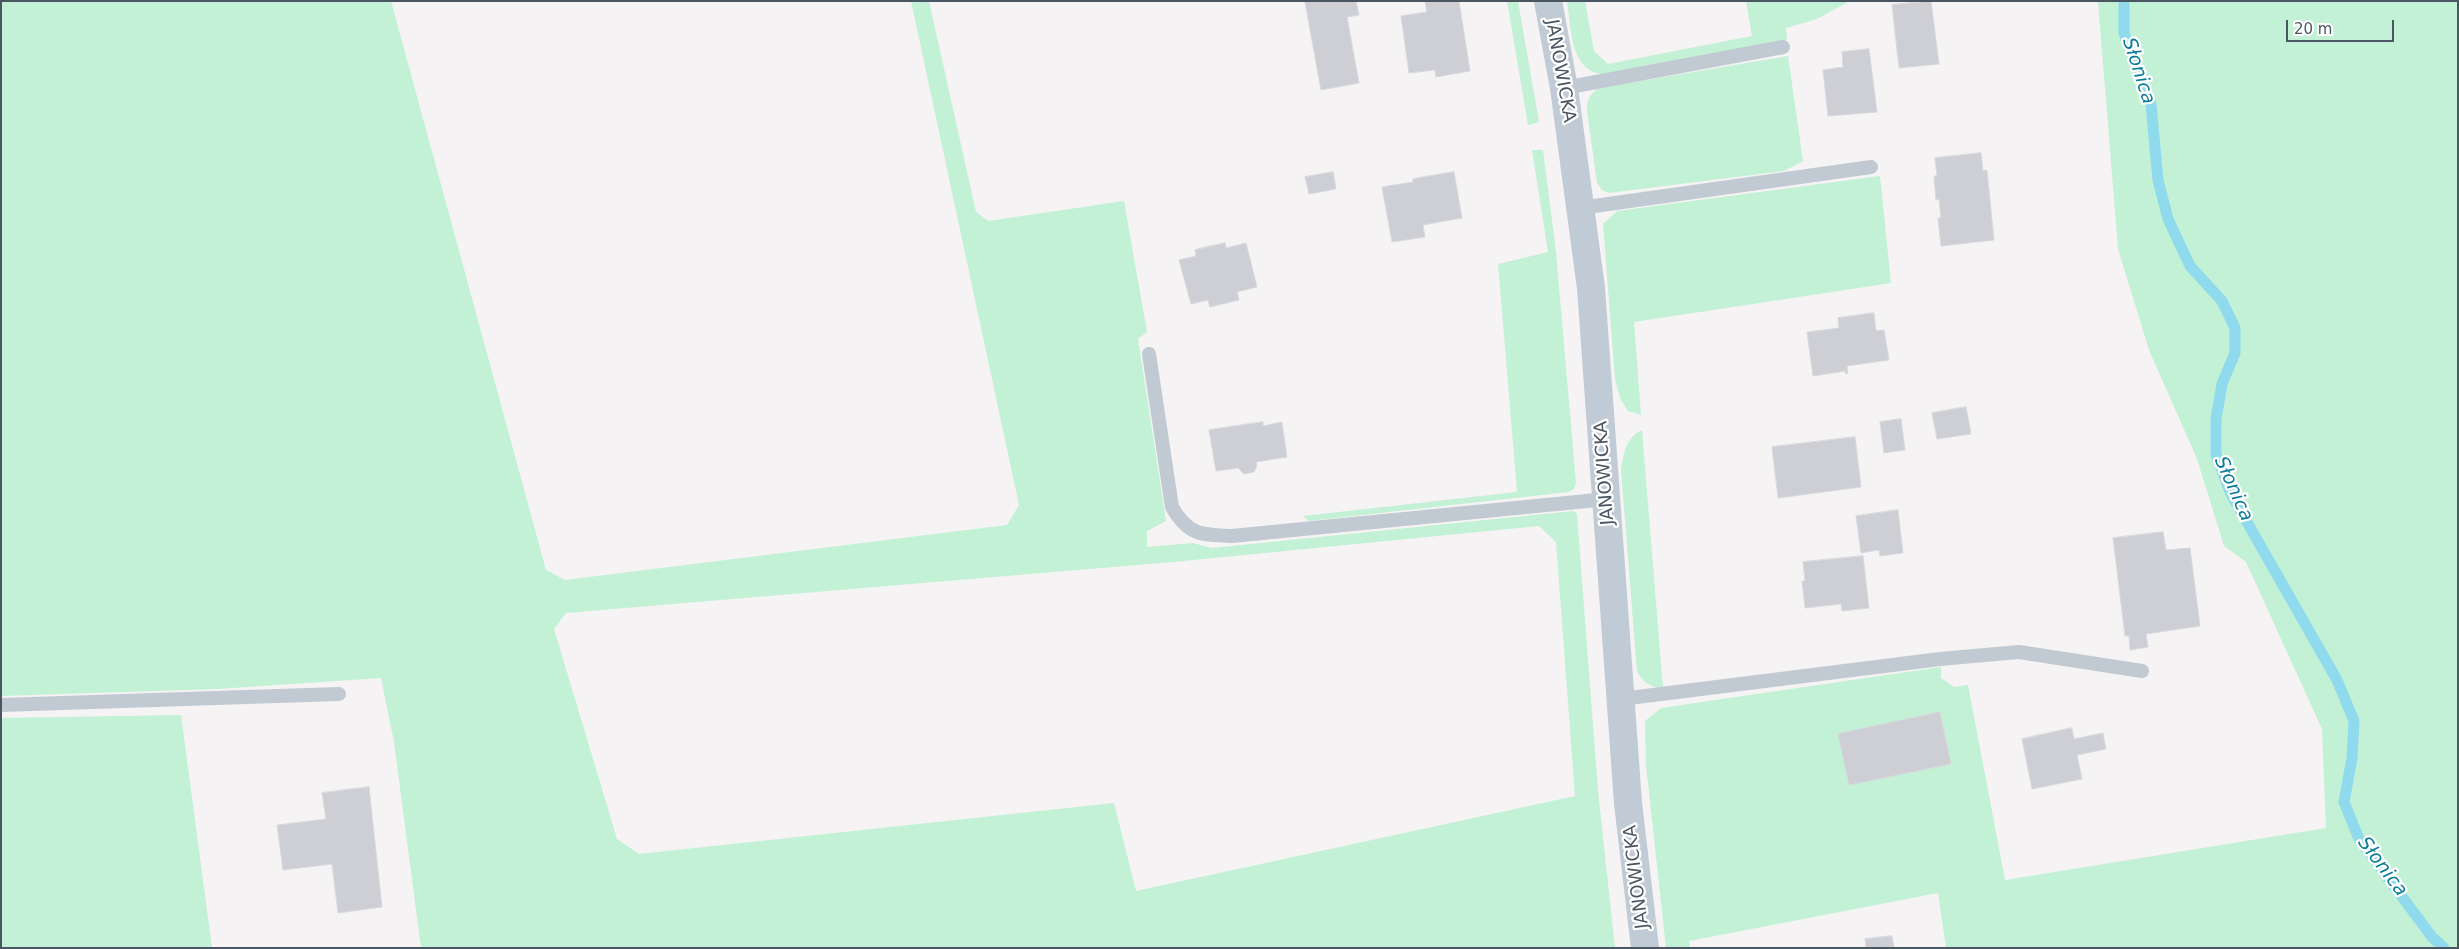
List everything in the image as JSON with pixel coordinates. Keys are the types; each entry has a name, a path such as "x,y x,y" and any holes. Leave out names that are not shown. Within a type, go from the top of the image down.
{"street":[{"name":"JANOWICKA","path":"1548,1 1564,88 1591,298 1628,803 1645,948"}],"lane":[{"path":"1564,88 1783,47"},
{"path":"1580,208 1871,167"},
{"path":"1149,354 1172,506 1181,522 1194,532 1232,536 1607,499"},
{"path":"1621,699 1940,659 2020,652 2142,671"},
{"path":"1,705 339,694"}],"green space":[{"path":"1,1 391,1 546,570 565,580 1007,525 1019,505 911,1 929,1 976,212 988,221 1124,201 1147,332 1138,339 1166,521 1147,531 1147,547 1193,543 1212,548 1573,511 1577,514 1598,791 1615,948 421,948 394,742 381,678 218,689 1,696","holes":["1539,526 1556,542 1575,796 1136,891 1114,803 639,854 617,839 554,629 566,613 1173,562"]},
{"path":"1507,1 1518,1 1539,122 1528,125"},
{"path":"1567,1 1585,1 1594,51 1608,64 1752,36 1746,1 1850,1 1817,19 1786,28 1787,40 1601,74 1591,71 1578,56 1571,34"},
{"path":"2098,1 2458,1 2458,948 1946,948 1938,893 1689,941 1690,948 1666,948 1646,765 1645,721 1661,708 1941,667 1941,678 1954,687 1968,685 2005,880 2326,828 2322,729 2246,562 2224,546 2197,459 2149,350 2118,249"},
{"path":"1788,56 1803,161 1784,171 1609,193 1602,190 1597,183 1587,103 1593,93 1599,88"},
{"path":"1532,150 1543,150 1556,252 1576,483 1574,489 1569,492 1309,521 1303,516 1517,492 1498,264 1548,252"},
{"path":"1880,176 1891,283 1634,322 1641,415 1628,411 1620,398 1615,379 1603,224 1617,211"},
{"path":"1642,430 1663,688 1648,684 1637,672 1621,469 1629,441"},
{"path":"181,715 212,948 1,948 1,718"}],"building":[{"path":"1356,1 1359,15 1347,17 1359,83 1321,90 1305,2"},
{"path":"1459,1 1470,71 1436,77 1435,70 1409,73 1401,16 1427,12 1425,2"},
{"path":"1931,1 1939,64 1899,68 1892,5"},
{"path":"1869,49 1877,112 1828,116 1823,70 1843,67 1842,52"},
{"path":"1981,153 1983,171 1987,170 1994,240 1941,246 1938,218 1941,218 1939,199 1936,200 1934,176 1937,176 1935,158"},
{"path":"1333,172 1336,189 1309,194 1305,177"},
{"path":"1454,172 1462,218 1423,225 1425,237 1392,242 1382,187 1413,182 1413,179"},
{"path":"1225,243 1226,248 1246,243 1257,287 1237,292 1239,300 1210,307 1208,300 1191,304 1179,260 1196,256 1195,250"},
{"path":"1874,313 1876,331 1884,330 1889,360 1847,366 1848,373 1846,374 1845,371 1813,376 1807,332 1839,328 1838,318"},
{"path":"1966,407 1971,434 1937,439 1932,413"},
{"path":"1901,419 1905,450 1884,453 1880,422"},
{"path":"1263,422 1263,426 1282,422 1287,457 1256,462 1257,466 1254,472 1244,474 1238,468 1216,471 1209,430"},
{"path":"1855,437 1861,487 1778,498 1772,447"},
{"path":"1898,510 1903,553 1880,556 1879,550 1861,553 1856,516"},
{"path":"2163,532 2166,550 2190,548 2200,626 2146,634 2148,647 2130,650 2129,636 2125,636 2113,538"},
{"path":"1863,556 1869,608 1842,611 1841,604 1805,608 1802,581 1805,581 1803,562"},
{"path":"1940,712 1951,764 1849,785 1838,734"},
{"path":"2072,728 2074,739 2103,733 2106,749 2077,755 2082,779 2032,789 2022,739"},
{"path":"369,787 382,907 338,913 332,864 283,870 277,825 326,819 322,793"},
{"path":"1892,936 1894,948 1866,948 1865,939"}],"waterway":[{"name":"Słonica","path":"2124,1 2124,33 2151,104 2158,180 2168,219 2190,266 2222,301 2235,328 2235,353 2222,384 2216,419 2216,455 2231,494 2337,680 2354,721 2352,758 2344,802 2359,839 2432,937 2444,948"}]}
